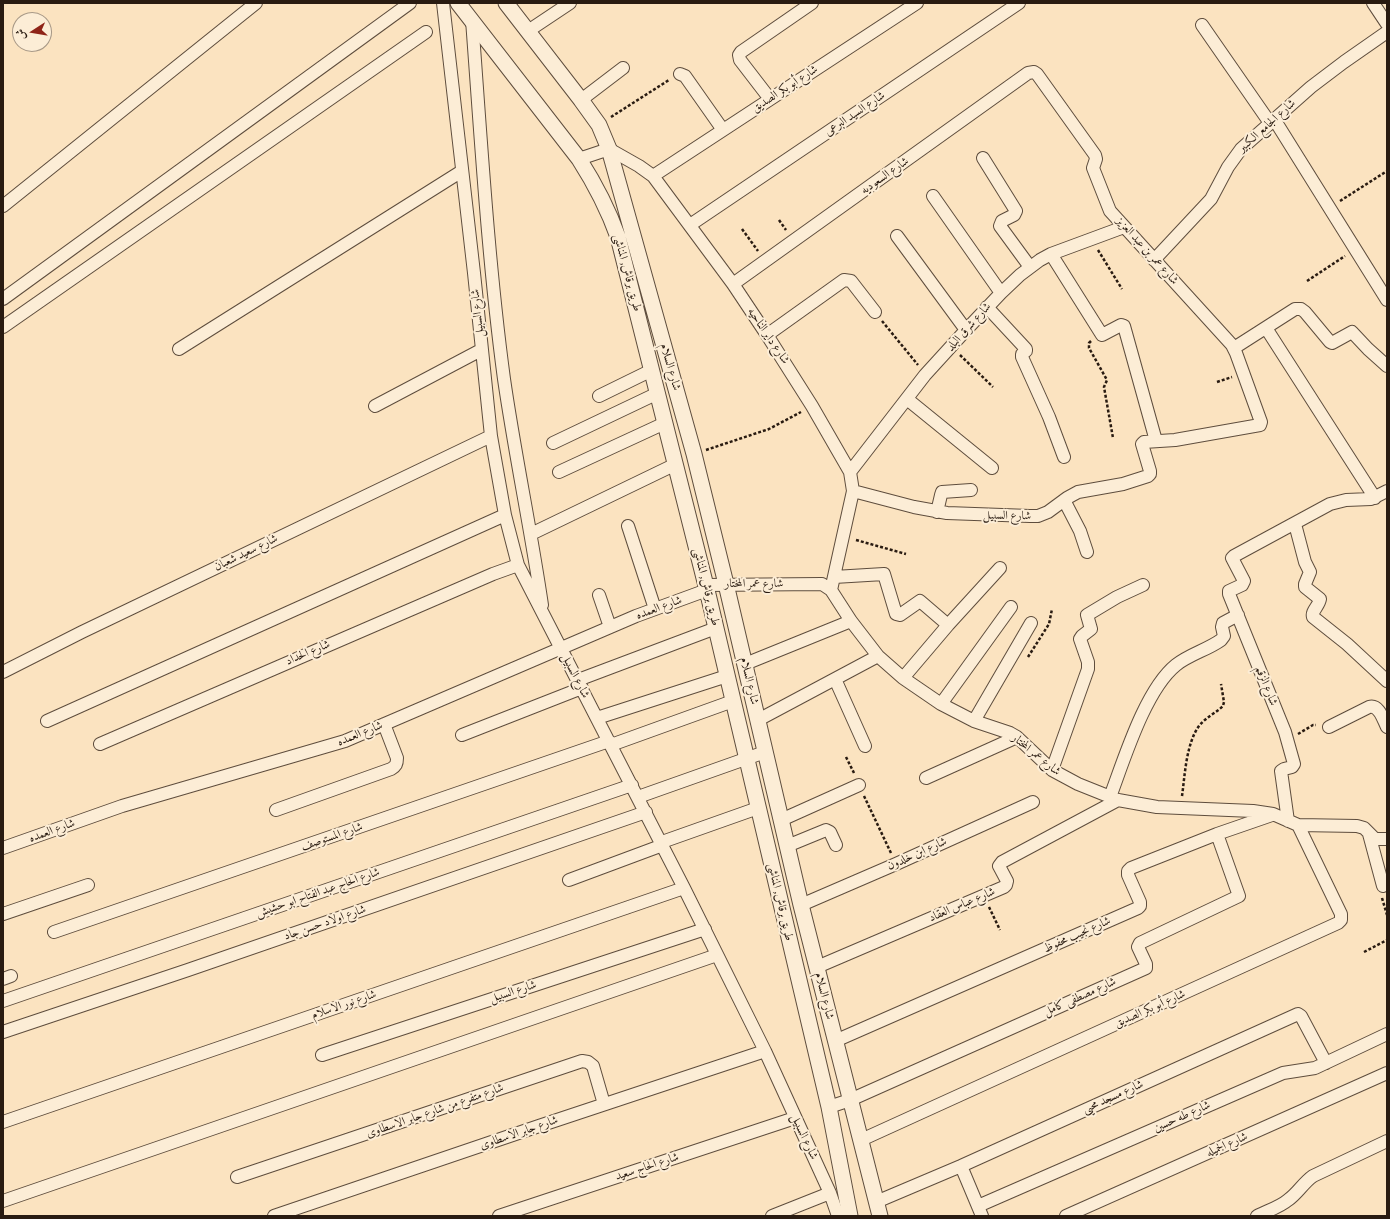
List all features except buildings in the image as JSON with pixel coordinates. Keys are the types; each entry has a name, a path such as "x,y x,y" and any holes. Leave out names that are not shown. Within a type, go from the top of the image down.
{"street":[{"path":"3,206 256,3"},
{"path":"3,299 410,3"},
{"name":"شارع السبيل","path":"443,3 491,436 505,515 518,565 663,844 718,955 765,1051 830,1193 838,1216"},
{"name":"طريق برقاش, المناشى","path":"458,3 579,159 595,183 608,209 618,237 716,628 829,1107 850,1216"},
{"path":"506,3 599,125 609,149 579,159"},
{"path":"528,31 570,3"},
{"path":"770,99 740,60 739,55 742,51 812,3"},
{"name":"شارع أبو بكر الصديق","path":"653,176 918,3"},
{"name":"شارع السيد البرعى","path":"690,225 1019,3"},
{"path":"1373,3 1387,24"},
{"name":"شارع السبيل","path":"472,20 491,270 504,378 513,440 531,534 544,615"},
{"path":"1202,25 1272,121 1329,207 1387,300"},
{"path":"3,327 426,32"},
{"name":"شارع الجامع الكبير","path":"1154,260 1211,199 1228,167 1240,149 1326,75 1387,32"},
{"path":"581,100 623,68"},
{"name":"شارع السعوديه","path":"733,284 1028,73 1032,72 1037,74"},
{"path":"680,74 685,76 723,130"},
{"name":"شارع عمر بن عبد العزيز","path":"1037,74 1095,155 1096,159 1093,168 1108,207 1124,227 1234,348 1261,422 1259,425 1175,440 1156,440"},
{"name":"شارع داير الناحيه","path":"609,149 653,176 690,225 768,335 812,406 850,472 853,491 832,590"},
{"name":"شارع السلام","path":"609,149 694,454 801,905 878,1209"},
{"path":"983,158 1016,212 1014,215 1002,221 1000,226 1030,267"},
{"path":"180,349 462,171"},
{"path":"933,196 1000,293"},
{"name":"شارع شرق البلد","path":"850,472 925,375 1000,293 1030,267 1051,254 1124,227"},
{"path":"897,236 966,330"},
{"path":"1051,254 1102,336 1121,325 1124,326 1156,440"},
{"path":"768,335 844,280 851,281 875,312"},
{"path":"987,307 1026,348 1026,351 1022,354 1022,357 1049,417 1064,457"},
{"path":"1234,348 1295,309 1301,308 1330,342 1332,343 1352,332 1387,366"},
{"path":"1266,328 1375,498"},
{"path":"375,406 481,350"},
{"path":"599,396 652,370"},
{"path":"553,443 658,393"},
{"path":"907,399 992,468"},
{"path":"559,472 665,423"},
{"name":"شارع سعيد شعبان","path":"3,672 89,628 491,436"},
{"name":"شارع السبيل","path":"853,491 937,512 959,515 1038,516 1052,510 1073,494 1146,477 1150,474 1142,443 1156,440"},
{"path":"531,534 676,464"},
{"path":"937,512 942,492 971,490"},
{"path":"1387,491 1375,498 1335,502 1295,524 1305,562 1310,572 1305,587 1320,600 1313,613 1314,617 1347,644 1387,681"},
{"path":"1064,500 1080,531 1087,552"},
{"path":"47,721 505,515"},
{"name":"شارع الزقم","path":"1293,823 1281,773 1282,770 1292,767 1294,764 1288,740 1228,592 1242,585 1244,581 1232,559 1234,556 1295,524"},
{"path":"628,526 655,609"},
{"name":"شارع الحداد","path":"100,744 493,574 518,565"},
{"path":"903,678 948,625 1000,568"},
{"path":"834,577 884,574 896,614 900,614 920,601 948,625"},
{"name":"شارع عمر المختار","path":"706,588 726,584 822,584 832,590 850,621 878,656 903,678 941,704 974,721 1010,733 1017,737 1052,770 1078,784 1114,799 1157,807 1244,810 1273,814 1293,823 1357,826 1364,828 1373,838 1377,840 1387,839"},
{"path":"1052,770 1088,669 1088,662 1080,639 1091,629 1086,617 1087,614 1117,597 1143,585"},
{"name":"شارع العمده","path":"3,848 122,806 345,741 610,627 706,588"},
{"path":"599,595 610,627"},
{"path":"941,704 1011,606"},
{"path":"1114,799 1135,732 1148,702 1161,681 1174,666 1181,661 1221,640 1224,636 1222,625 1238,615"},
{"path":"745,664 850,621"},
{"path":"974,721 1031,623"},
{"path":"462,735 716,628"},
{"path":"758,720 878,656"},
{"path":"597,718 727,676"},
{"path":"835,679 865,746"},
{"name":"شارع المستوصف","path":"54,932 733,701"},
{"path":"1329,727 1374,706 1377,708 1387,727"},
{"path":"276,810 395,767 397,758 384,724"},
{"path":"926,778 1017,737"},
{"path":"638,796 765,752"},
{"name":"شارع الحاج عبد الفتاح ابو حشيش","path":"3,1001 632,785"},
{"path":"781,820 859,785"},
{"name":"شارع عباس العقاد","path":"817,968 1006,885 1007,882 999,866 1002,862 1114,799"},
{"name":"شارع ابن خلدون","path":"801,905 1033,802"},
{"path":"569,880 758,808"},
{"name":"شارع اولاد حسن جاد","path":"3,1032 646,812"},
{"name":"شارع نجيب محفوظ","path":"835,1041 1138,908 1140,906 1140,902 1128,874 1129,870 1217,834 1273,814"},
{"name":"شارع أبو بكر الصديق","path":"861,1140 1338,924 1341,920 1341,914 1293,823"},
{"path":"787,846 826,830 830,832 836,845"},
{"name":"شارع مصطفى كامل","path":"829,1107 850,1100 1146,968 1138,947 1140,943 1238,896 1217,834"},
{"path":"1369,834 1383,886"},
{"path":"3,914 88,885"},
{"name":"شارع نور الاسلام","path":"3,1122 684,888"},
{"name":"شارع السبيل","path":"322,1055 705,929"},
{"path":"3,1201 718,955"},
{"name":"شارع مسجد محيى","path":"878,1209 961,1166 1298,1014 1301,1016 1326,1063"},
{"name":"شارع طه حسين","path":"980,1211 1283,1073 1308,1069 1326,1063 1387,1034"},
{"name":"شارع جابر الاسطاوى","path":"274,1216 765,1051"},
{"name":"شارع متفرع من شارع جابر الاسطاوى","path":"237,1177 582,1061 588,1062 593,1066 604,1104"},
{"name":"شارع الجميله","path":"1066,1216 1387,1073"},
{"name":"شارع الحاج سعيد","path":"499,1216 795,1118"},
{"path":"1257,1216 1287,1202 1296,1194 1305,1182 1313,1176 1387,1140"},
{"path":"961,1166 980,1211"},
{"path":"772,1216 830,1193"}],"path":[{"path":"599,125 676,75 680,74"},
{"path":"1329,207 1387,171"},
{"path":"742,229 766,261"},
{"path":"1092,239 1122,289"},
{"path":"1308,281 1355,249"},
{"path":"875,312 925,375"},
{"path":"1102,336 1090,342 1088,347 1106,380 1104,387 1113,438"},
{"path":"951,347 993,387"},
{"path":"694,454 769,429 812,406"},
{"path":"844,536 906,554"},
{"path":"1180,808 1192,738 1199,726 1209,716 1223,706 1224,702 1221,684"},
{"path":"1288,740 1316,724 1322,731 1329,727"},
{"path":"846,756 896,864"},
{"path":"983,896 1000,930"},
{"path":"1364,952 1387,940"}]}
